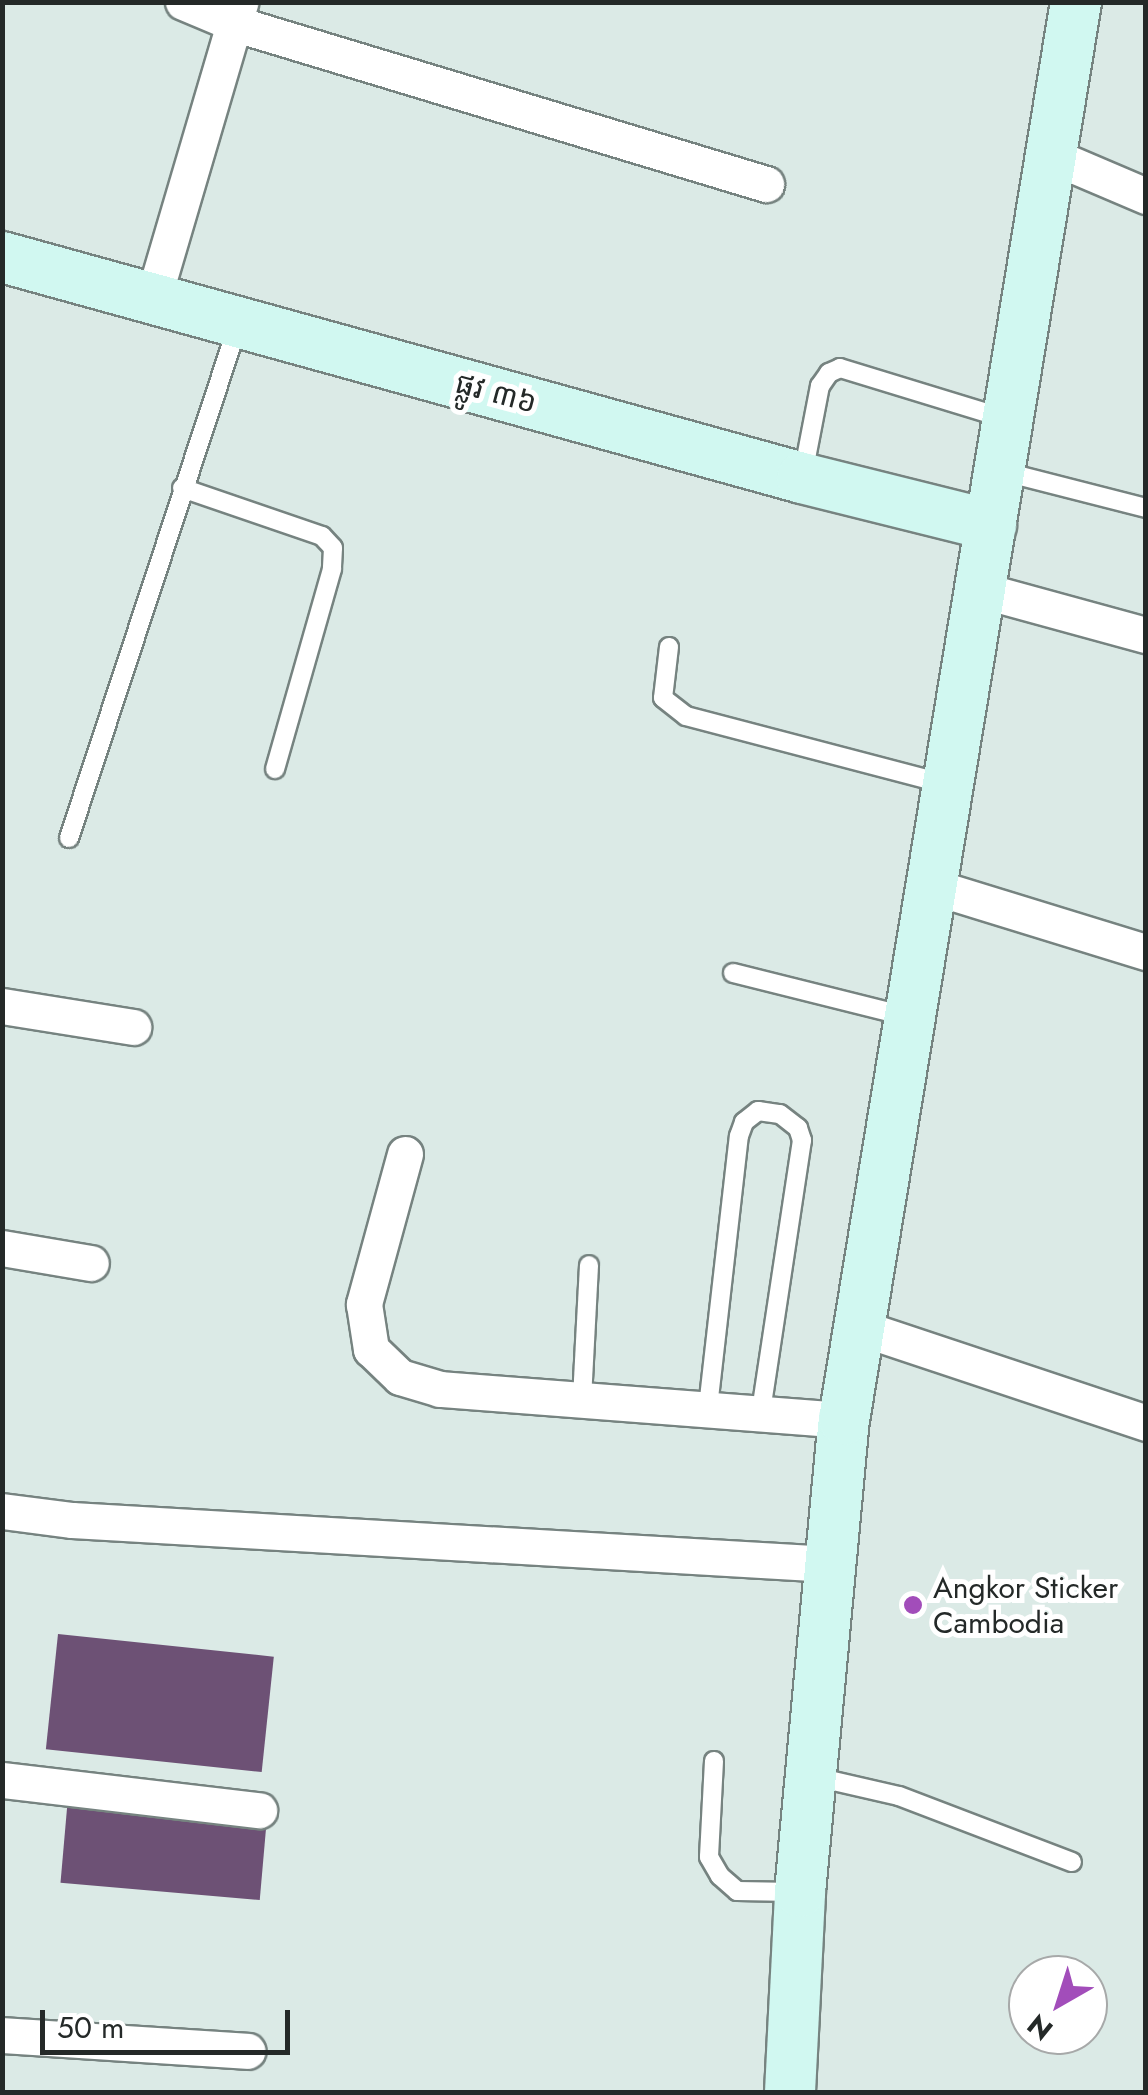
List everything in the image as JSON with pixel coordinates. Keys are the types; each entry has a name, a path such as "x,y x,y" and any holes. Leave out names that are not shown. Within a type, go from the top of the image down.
{"street":[{"path":"183,2 237,13 766,184"},
{"path":"790,2092 800,1892 844,1420 1076,2"},
{"path":"153,299 237,13"},
{"path":"1052,156 1146,196"},
{"name":"ផ្លូវ ៣៦","path":"2,257 802,478 992,525"},
{"path":"981,590 1146,635"},
{"path":"932,886 1146,952"},
{"path":"2,1006 132,1027"},
{"path":"405,1154 364,1304 371,1348 400,1377 440,1389 844,1420"},
{"path":"2,1248 92,1263"},
{"path":"858,1327 1146,1423"},
{"path":"2,1510 72,1520 830,1564"},
{"path":"2,1780 259,1810"},
{"path":"2,2036 247,2052"}],"lane":[{"path":"69,838 239,323"},
{"path":"802,478 820,386 829,373 840,368 1009,420"},
{"path":"1000,471 1146,508"},
{"path":"182,488 322,536 333,548 332,568 275,768"},
{"path":"669,647 663,698 686,716 948,785"},
{"path":"733,973 910,1017"},
{"path":"708,1407 738,1136 744,1122 758,1111 780,1114 798,1128 802,1140 761,1411"},
{"path":"582,1399 590,1265"},
{"path":"714,1761 709,1858 720,1876 737,1891 800,1892"},
{"path":"810,1776 899,1796 1072,1862"}],"building":[{"path":"58,1634 274,1657 262,1772 46,1749"},
{"path":"68,1797 267,1814 260,1900 61,1883"}],"place":[{"name":"Angkor Sticker Cambodia","path":"913,1605"}]}
